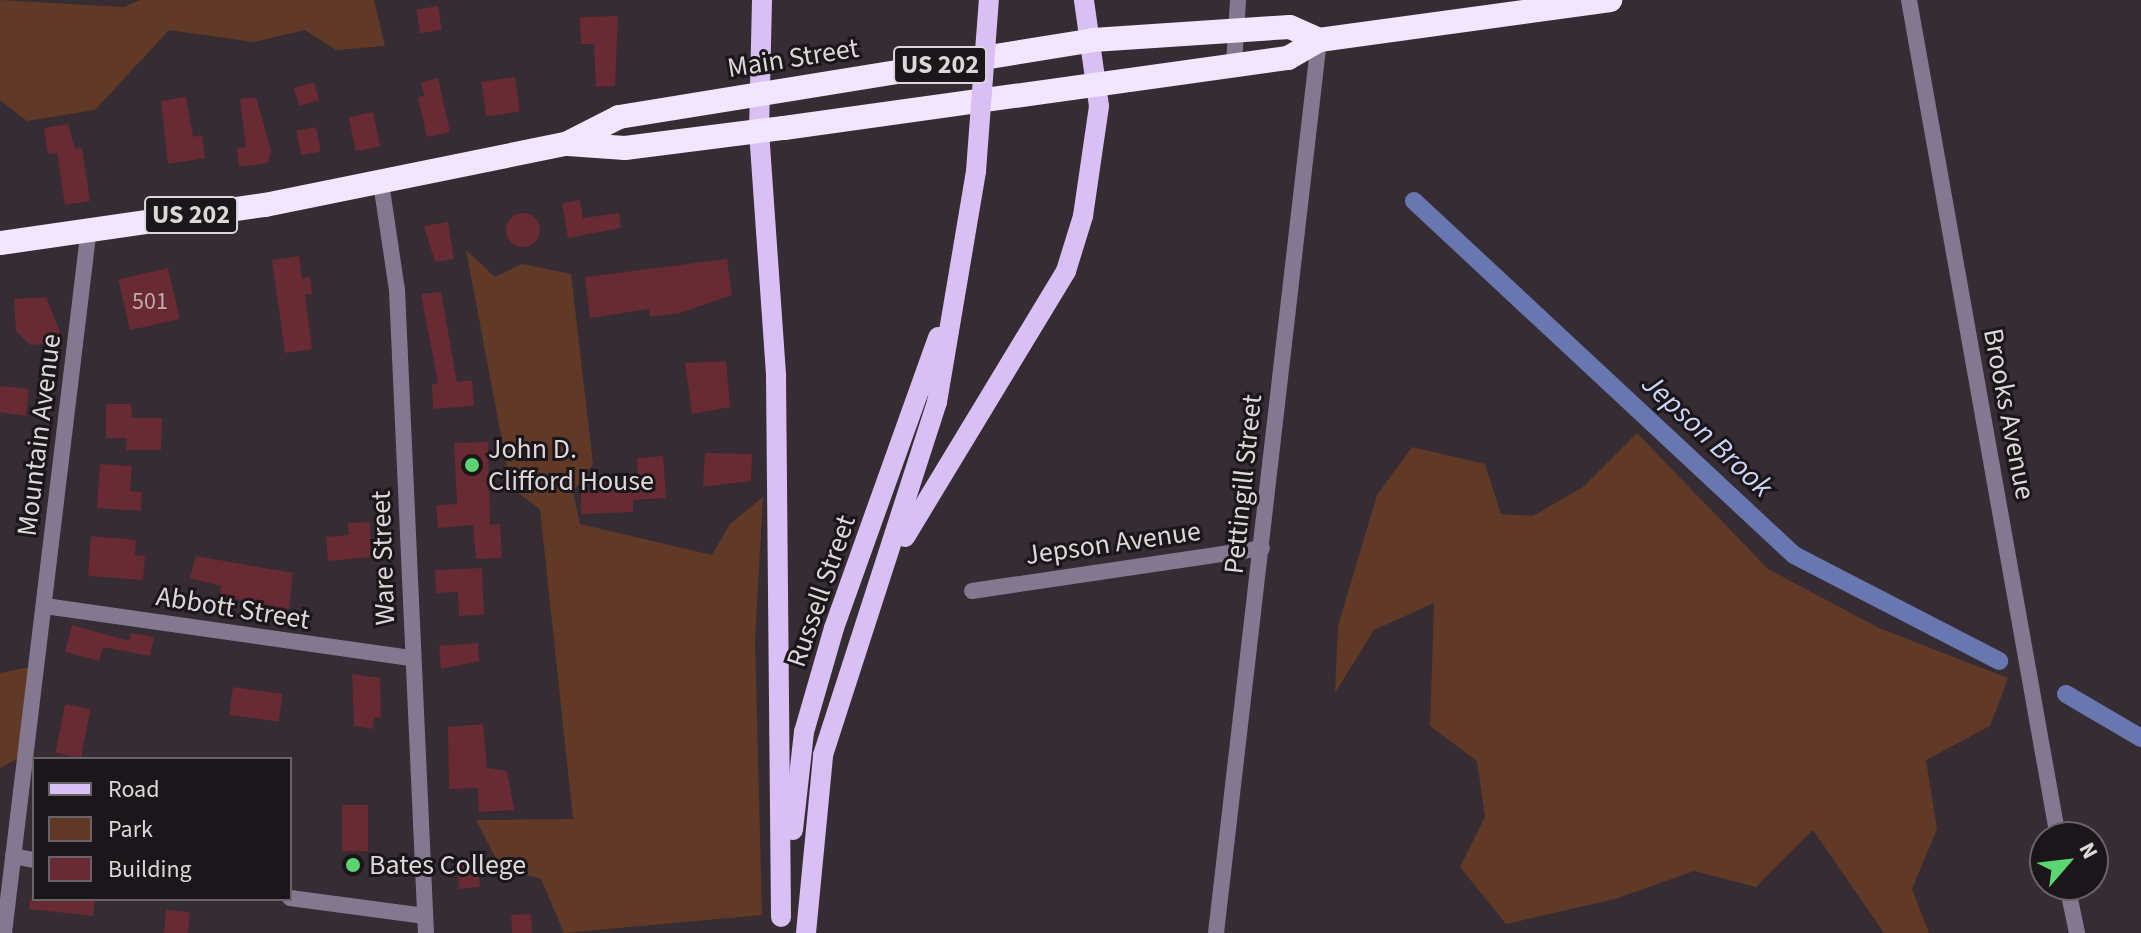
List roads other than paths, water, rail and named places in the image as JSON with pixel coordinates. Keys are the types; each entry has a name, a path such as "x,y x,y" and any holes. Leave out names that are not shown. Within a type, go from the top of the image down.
{"highway":[{"name":"Main Street","path":"566,144 625,148 759,131 1097,81 1288,58 1319,40 1610,0"},
{"name":"Main Street","path":"0,243 381,183 566,144 619,117 1093,40 1237,27 1290,27 1319,40"}],"main road":[{"path":"762,0 759,131 776,376 781,925"},
{"name":"Russell Street","path":"806,933 823,755 937,402 976,171 989,0"},
{"path":"868,612 922,505 1052,304 1083,216 1097,81 1093,40 1084,0"},
{"name":"Russell Street","path":"781,925 804,732 834,628 958,277"}],"street":[{"path":"1234,64 1238,0"},
{"name":"Brooks Avenue","path":"1909,0 2055,821"},
{"name":"Pettingill Street","path":"1216,933 1319,40"},
{"name":"Ware Street","path":"381,183 397,290 426,925"},
{"name":"Mountain Avenue","path":"4,933 89,228"},
{"name":"Jepson Avenue","path":"972,591 1262,548"},
{"name":"Abbott Street","path":"45,606 412,658"},
{"path":"13,856 32,860"},
{"path":"292,898 426,925"},
{"path":"2070,901 2077,933"}],"waterway":[{"name":"Jepson Brook","path":"1414,201 1794,555 1999,661"},
{"name":"Jepson Brook","path":"2066,694 2141,738"}],"place":[{"name":"John D. Clifford House","path":"472,465"},
{"name":"Bates College","path":"353,865"}]}
